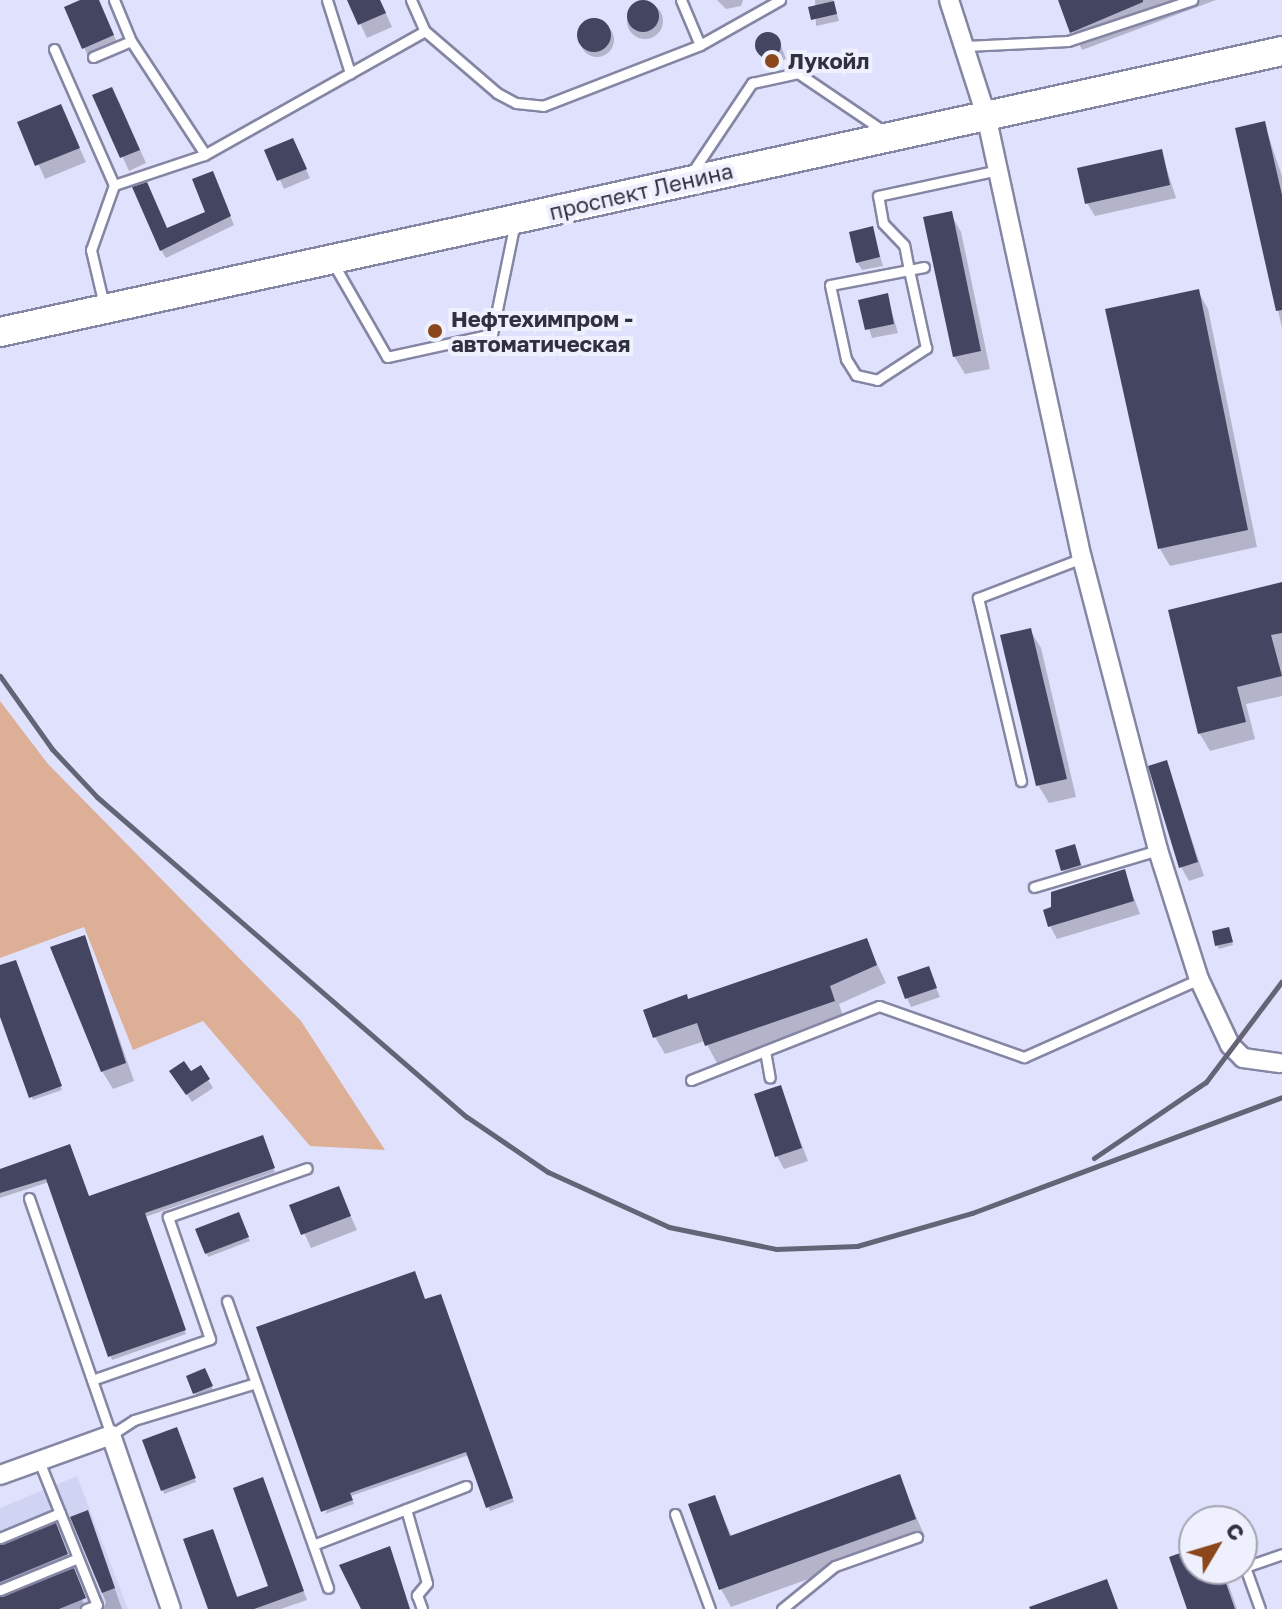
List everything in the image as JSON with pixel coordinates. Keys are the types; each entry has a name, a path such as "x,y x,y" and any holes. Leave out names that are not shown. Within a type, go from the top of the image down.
{"main road":[{"name":"проспект Ленина","path":"0,332 1282,51"}],"street":[{"path":"949,0 986,115 1082,558 1158,850 1189,923 1199,979 1230,1045 1243,1058 1280,1063"},
{"path":"0,1475 111,1435 171,1609"}],"lane":[{"path":"114,0 131,41 205,154"},
{"path":"327,0 350,73"},
{"path":"411,0 425,31 497,93 516,103 543,106 700,45 780,0"},
{"path":"681,0 700,45"},
{"path":"966,46 1068,41 1192,0"},
{"path":"114,185 205,154 425,31"},
{"path":"93,57 131,41"},
{"path":"54,49 114,185 91,250 104,309"},
{"path":"686,181 752,83 798,73 891,136"},
{"path":"924,267 909,270 830,285 846,359 856,375 877,380 926,348 909,270 904,245 883,223 878,196 998,170"},
{"path":"331,260 387,357 492,334 516,219"},
{"path":"1021,781 978,598 1082,558"},
{"path":"1034,887 1158,850"},
{"path":"691,1080 879,1006 1024,1057 1199,979"},
{"path":"765,1051 770,1078"},
{"path":"92,1380 210,1339 168,1217 307,1168"},
{"path":"29,1198 111,1435 134,1420 256,1383"},
{"path":"227,1301 328,1588"},
{"path":"39,1461 97,1605 86,1609"},
{"path":"313,1545 466,1486"},
{"path":"406,1509 427,1583 417,1595 422,1609"},
{"path":"0,1538 60,1513"},
{"path":"675,1514 710,1609"},
{"path":"782,1609 835,1566 917,1537"},
{"path":"1260,1609 1245,1567 1282,1554"},
{"path":"0,1590 78,1558"}],"shaded area":[{"path":"0,701 48,764 301,1021 385,1150 310,1146 203,1021 133,1050 84,927 0,958"},
{"path":"77,1476 128,1609 0,1609 0,1508"}],"building":[{"path":"80,0 99,0 114,35 82,49 64,7"},
{"path":"347,0 380,0 386,13 358,25"},
{"path":"643,0 655,4 659,16 655,28 643,32 631,28 627,16 631,4"},
{"path":"1058,0 1143,0 1143,2 1070,33"},
{"path":"834,1 837,14 811,20 808,7"},
{"path":"594,18 606,23 611,35 606,47 594,52 582,47 577,35 582,23"},
{"path":"768,32 777,36 781,45 777,54 768,58 759,54 755,45 759,36"},
{"path":"112,87 140,150 120,158 92,95"},
{"path":"61,104 80,148 35,166 17,122"},
{"path":"1265,121 1282,195 1282,310 1276,311 1235,128"},
{"path":"293,138 307,169 277,181 264,150"},
{"path":"1162,149 1170,185 1085,204 1077,168"},
{"path":"213,171 231,216 160,251 132,187 147,182 167,228 205,212 192,179"},
{"path":"952,211 981,351 953,357 923,217"},
{"path":"873,226 880,257 856,263 849,232"},
{"path":"1199,289 1248,530 1158,549 1105,309"},
{"path":"888,293 894,324 865,330 858,300"},
{"path":"1282,582 1282,633 1271,635 1282,676 1237,687 1246,722 1198,734 1168,610"},
{"path":"1031,628 1067,779 1036,786 1000,635"},
{"path":"1167,760 1198,862 1179,868 1148,766"},
{"path":"1075,844 1081,865 1061,871 1055,850"},
{"path":"1125,869 1134,901 1048,927 1043,910 1051,907 1051,892"},
{"path":"1229,927 1233,942 1215,946 1212,931"},
{"path":"85,935 126,1063 101,1072 50,947"},
{"path":"867,938 877,965 830,986 835,1001 705,1046 697,1023 653,1038 643,1010 687,994 688,999"},
{"path":"16,960 62,1086 29,1098 0,1017 0,965"},
{"path":"929,966 937,988 905,999 897,977"},
{"path":"184,1061 191,1071 201,1065 210,1079 186,1095 169,1071"},
{"path":"781,1085 802,1148 775,1157 754,1094"},
{"path":"263,1135 275,1168 145,1213 186,1330 108,1357 46,1179 0,1193 0,1169 70,1144 89,1196"},
{"path":"339,1186 351,1216 301,1235 289,1205"},
{"path":"239,1212 249,1237 205,1254 195,1229"},
{"path":"415,1271 425,1299 441,1294 513,1498 486,1508 466,1452 350,1493 353,1500 321,1512 256,1327"},
{"path":"205,1368 213,1386 193,1394 186,1376"},
{"path":"177,1427 196,1478 161,1491 142,1440"},
{"path":"900,1474 916,1519 719,1590 688,1504 715,1495 730,1536"},
{"path":"263,1477 304,1591 254,1609 208,1609 183,1539 213,1529 237,1597 268,1586 233,1488"},
{"path":"88,1510 115,1588 102,1593 70,1517"},
{"path":"56,1523 68,1554 0,1582 0,1545"},
{"path":"390,1546 410,1609 361,1609 339,1565"},
{"path":"1178,1554 1178,1583 1169,1557"},
{"path":"74,1568 86,1598 59,1609 0,1609 0,1597"},
{"path":"1107,1579 1118,1609 1029,1607"},
{"path":"1179,1585 1227,1585 1235,1609 1187,1609"}],"railway":[{"path":"0,676 52,749 97,797 467,1117 548,1172 669,1227 776,1249 857,1246 972,1213 1282,1097"},
{"path":"1094,1158 1206,1082 1282,981"}],"place":[{"name":"Лукойл","path":"772,61"},
{"name":"Нефтехимпром - автоматическая","path":"435,331"}]}
